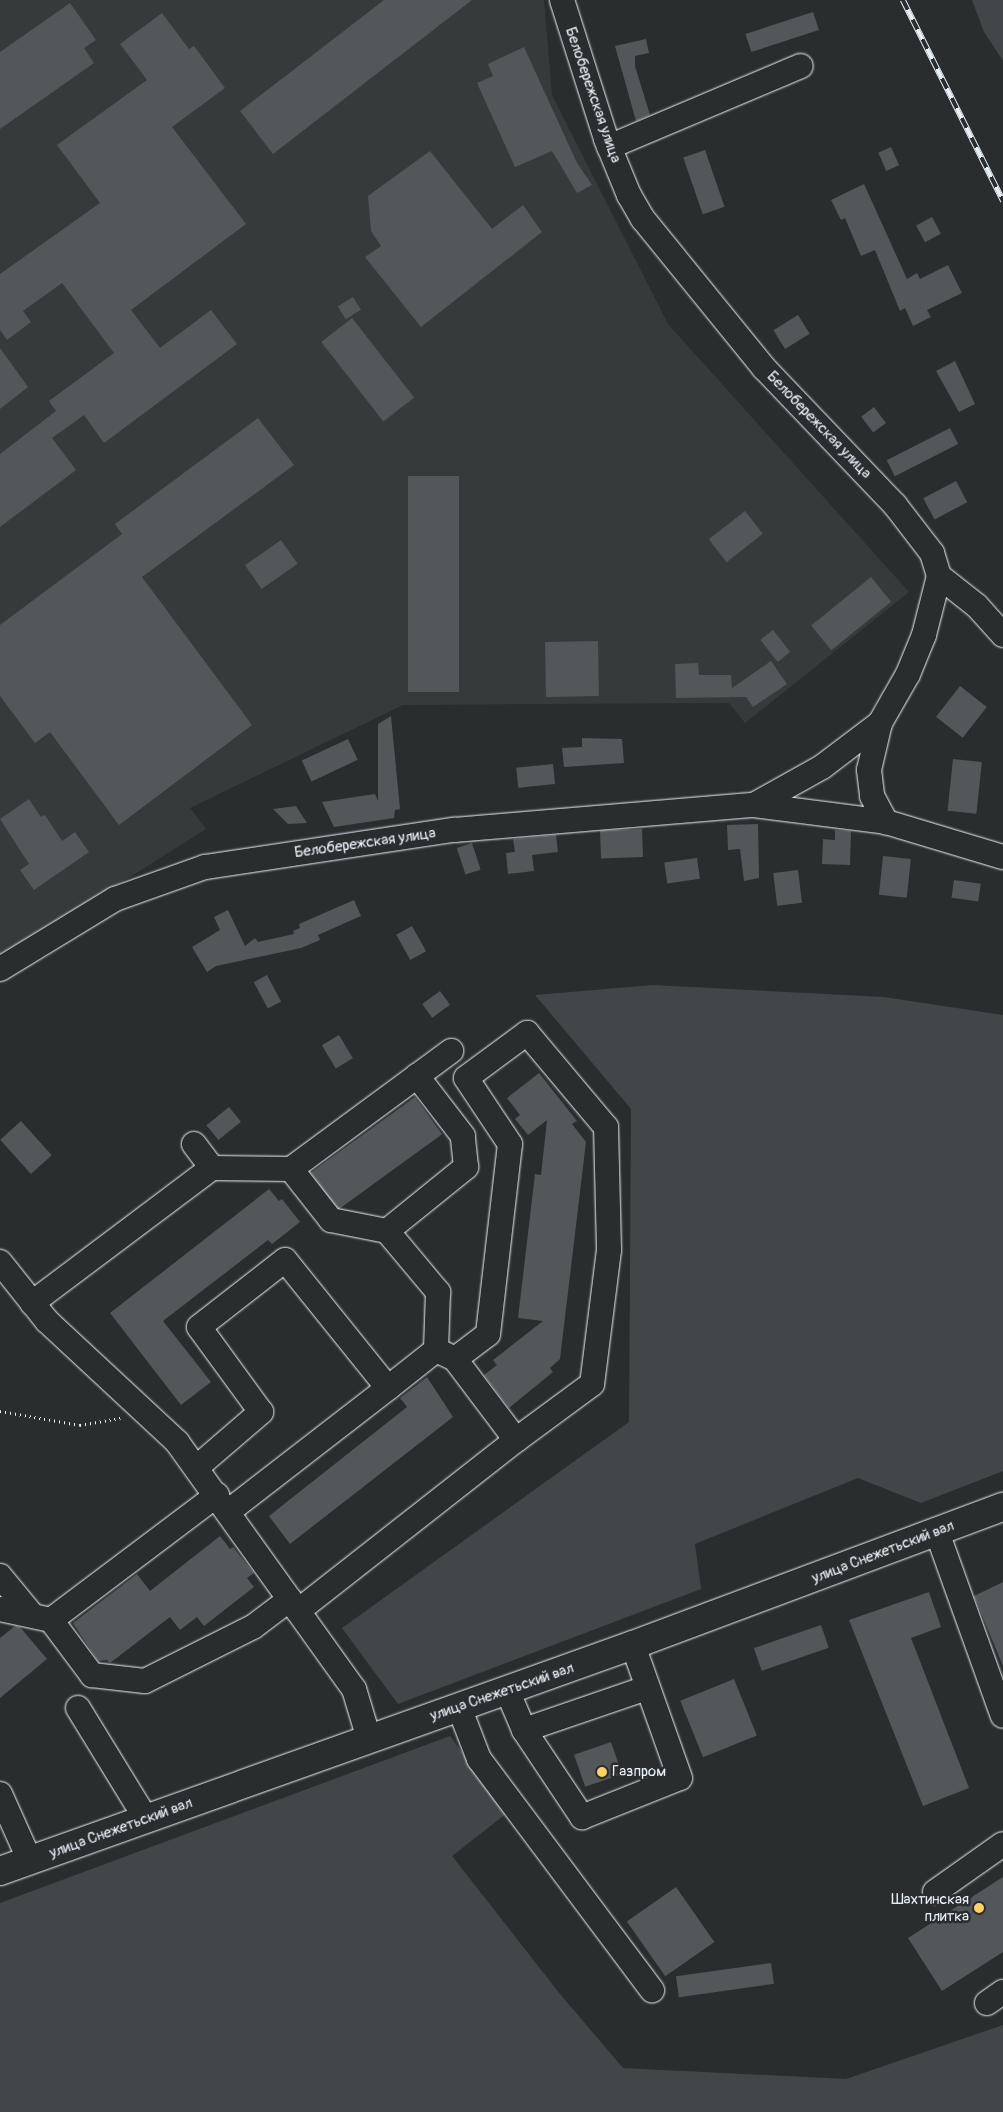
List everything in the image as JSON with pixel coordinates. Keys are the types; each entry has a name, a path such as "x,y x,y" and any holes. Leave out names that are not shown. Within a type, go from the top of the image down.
{"main road":[{"name":"улица Снежетьский вал","path":"0,1871 634,1646 1003,1507"}],"street":[{"name":"Белобережская улица","path":"562,0 609,146 629,195 644,219 764,368 895,505 932,553 939,576 924,635 908,674 880,723 822,768 754,805"},
{"path":"609,146 801,66"},
{"path":"939,576 977,606 1003,635"},
{"path":"880,723 869,770 872,796 886,822"},
{"name":"Белобережская улица","path":"0,969 115,899 205,866 454,830 754,805 886,822 1003,857"},
{"path":"0,1576 41,1618 92,1675 145,1682 294,1605 592,1384 609,1250 606,1127 527,1033 466,1078 510,1144 488,1334 446,1354 388,1388 223,1503 41,1618 0,1609"},
{"path":"32,1303 212,1168 291,1169 451,1051"},
{"path":"387,1230 466,1167 464,1136 417,1076"},
{"path":"194,1144 212,1168"},
{"path":"291,1169 331,1220 387,1230 438,1292 446,1354 516,1440"},
{"path":"196,1468 261,1412 199,1327 285,1260 388,1388"},
{"path":"0,1262 47,1321 177,1442 223,1503 354,1689 369,1739"},
{"path":"937,1532 1003,1716"},
{"path":"507,1690 524,1730 582,1817 680,1778 647,1688 634,1646"},
{"path":"524,1730 647,1688"},
{"path":"458,1707 479,1759 652,1990"},
{"path":"78,1708 146,1819"},
{"path":"0,1794 30,1861"},
{"path":"935,1892 1003,1844"}],"path":[{"path":"0,1412 80,1425 146,1414"}],"shaded area":[{"path":"0,0 544,0 552,95 668,324 909,592 745,723 729,703 403,705 190,808 206,829 0,959"},
{"path":"972,0 1003,0 1003,61 984,32"},
{"path":"653,985 884,997 1003,1015 1003,1471 921,1503 858,1478 695,1544 701,1589 398,1704 342,1628 629,1422 631,1109 535,995"},
{"path":"450,1736 507,1813 452,1856 560,1994 623,2068 846,2079 1003,2025 1003,2112 0,2112 0,1903"}],"building":[{"path":"384,0 472,0 273,154 240,111"},
{"path":"70,3 96,40 84,48 94,63 0,129 0,52"},
{"path":"813,12 819,30 751,52 745,34"},
{"path":"162,13 189,49 194,46 225,88 172,127 246,224 131,310 160,348 211,310 237,344 104,443 84,415 52,438 76,470 0,527 0,454 56,411 49,401 114,353 62,283 23,311 31,322 7,340 0,330 0,274 100,203 57,145 147,80 120,44"},
{"path":"646,39 649,53 635,56 635,66 650,115 636,121 615,46"},
{"path":"524,47 577,163 592,185 577,193 552,151 515,167 477,83 493,76 488,64"},
{"path":"891,147 899,165 886,171 878,153"},
{"path":"705,150 725,207 703,214 683,157"},
{"path":"430,151 492,229 523,205 542,232 421,327 365,257 381,246 371,231 368,196"},
{"path":"864,184 907,279 917,273 920,279 948,265 962,293 927,310 931,317 913,326 905,308 900,311 875,250 861,256 845,218 841,220 831,200"},
{"path":"932,217 941,234 925,242 916,225"},
{"path":"353,297 361,310 346,319 338,307"},
{"path":"798,315 810,334 785,349 773,330"},
{"path":"352,318 414,398 383,422 321,342"},
{"path":"0,348 28,387 0,409"},
{"path":"955,361 975,404 959,412 936,371"},
{"path":"874,407 886,423 873,433 861,417"},
{"path":"258,418 294,465 142,577 252,725 119,825 50,732 35,743 0,696 0,625 122,534 115,524"},
{"path":"950,428 958,444 895,476 887,460"},
{"path":"408,476 459,476 459,692 408,692"},
{"path":"956,481 967,502 935,520 923,498"},
{"path":"745,511 763,534 727,562 709,539"},
{"path":"281,540 298,564 262,589 245,565"},
{"path":"871,577 891,602 831,650 811,625"},
{"path":"773,630 790,652 778,662 760,640"},
{"path":"598,641 599,696 546,697 545,642"},
{"path":"771,661 787,684 753,707 746,697 676,698 675,664 698,663 699,675 731,675 732,688"},
{"path":"960,686 987,707 963,738 936,717"},
{"path":"391,716 400,809 395,810 394,818 334,827 322,802 375,794 378,801 378,724"},
{"path":"582,738 622,739 624,763 564,767 562,748 582,747"},
{"path":"348,739 358,760 311,781 302,761"},
{"path":"953,759 982,762 976,814 948,811"},
{"path":"553,764 555,784 518,788 516,768"},
{"path":"29,799 41,817 45,815 62,841 75,832 89,852 34,890 20,870 29,864 0,819"},
{"path":"296,806 307,823 288,824 273,809"},
{"path":"758,824 759,878 744,881 740,849 728,850 727,825"},
{"path":"642,829 643,857 601,858 600,830"},
{"path":"835,830 851,831 850,865 822,864 823,839 835,840"},
{"path":"556,835 558,852 532,855 534,871 508,874 506,853 515,852 513,839"},
{"path":"472,843 481,870 465,875 457,848"},
{"path":"883,856 911,859 907,898 879,895"},
{"path":"697,858 700,879 667,883 664,863"},
{"path":"798,870 802,903 777,906 773,873"},
{"path":"954,880 981,884 978,902 951,898"},
{"path":"354,900 361,916 318,935 320,940 301,948 216,966 207,972 192,947 220,930 214,917 228,910 245,946 255,938 258,942 294,934 293,931 300,928 299,924"},
{"path":"412,926 426,951 410,960 396,935"},
{"path":"267,975 281,1001 268,1009 254,982"},
{"path":"440,991 450,1005 432,1018 422,1004"},
{"path":"339,1035 353,1058 336,1068 322,1045"},
{"path":"539,1073 577,1121 572,1124 586,1142 560,1359 550,1368 553,1372 509,1408 484,1375 497,1365 493,1360 543,1321 518,1318 535,1174 541,1175 547,1120 528,1135 515,1119 520,1115 507,1098"},
{"path":"415,1097 442,1134 338,1210 311,1173"},
{"path":"229,1107 241,1122 218,1140 206,1125"},
{"path":"21,1121 52,1155 31,1174 0,1140"},
{"path":"269,1189 279,1201 282,1199 300,1222 272,1244 268,1240 163,1321 211,1382 181,1405 110,1313"},
{"path":"427,1377 453,1417 290,1544 269,1516 407,1407 400,1398"},
{"path":"220,1536 230,1549 233,1547 254,1573 247,1578 254,1587 204,1626 197,1617 180,1630 170,1617 110,1663 107,1660 98,1661 73,1623 137,1574 150,1591"},
{"path":"1003,1582 1003,1666 974,1596"},
{"path":"929,1592 941,1627 911,1638 969,1788 923,1806 849,1620"},
{"path":"821,1625 829,1648 762,1671 754,1648"},
{"path":"15,1626 20,1627 47,1659 0,1698 0,1638"},
{"path":"734,1679 757,1736 703,1757 680,1701"},
{"path":"611,1742 622,1774 585,1787 574,1755"},
{"name":"Шахтинская плитка","path":"1003,1877 1003,1952 942,1991 908,1938"},
{"path":"676,1887 714,1942 665,1976 627,1921"},
{"path":"771,1963 774,1984 679,1997 676,1976"}],"railway":[{"path":"903,0 1003,201"}],"place":[{"name":"Газпром","path":"602,1772"},
{"name":"Шахтинская плитка","path":"979,1908"}]}
